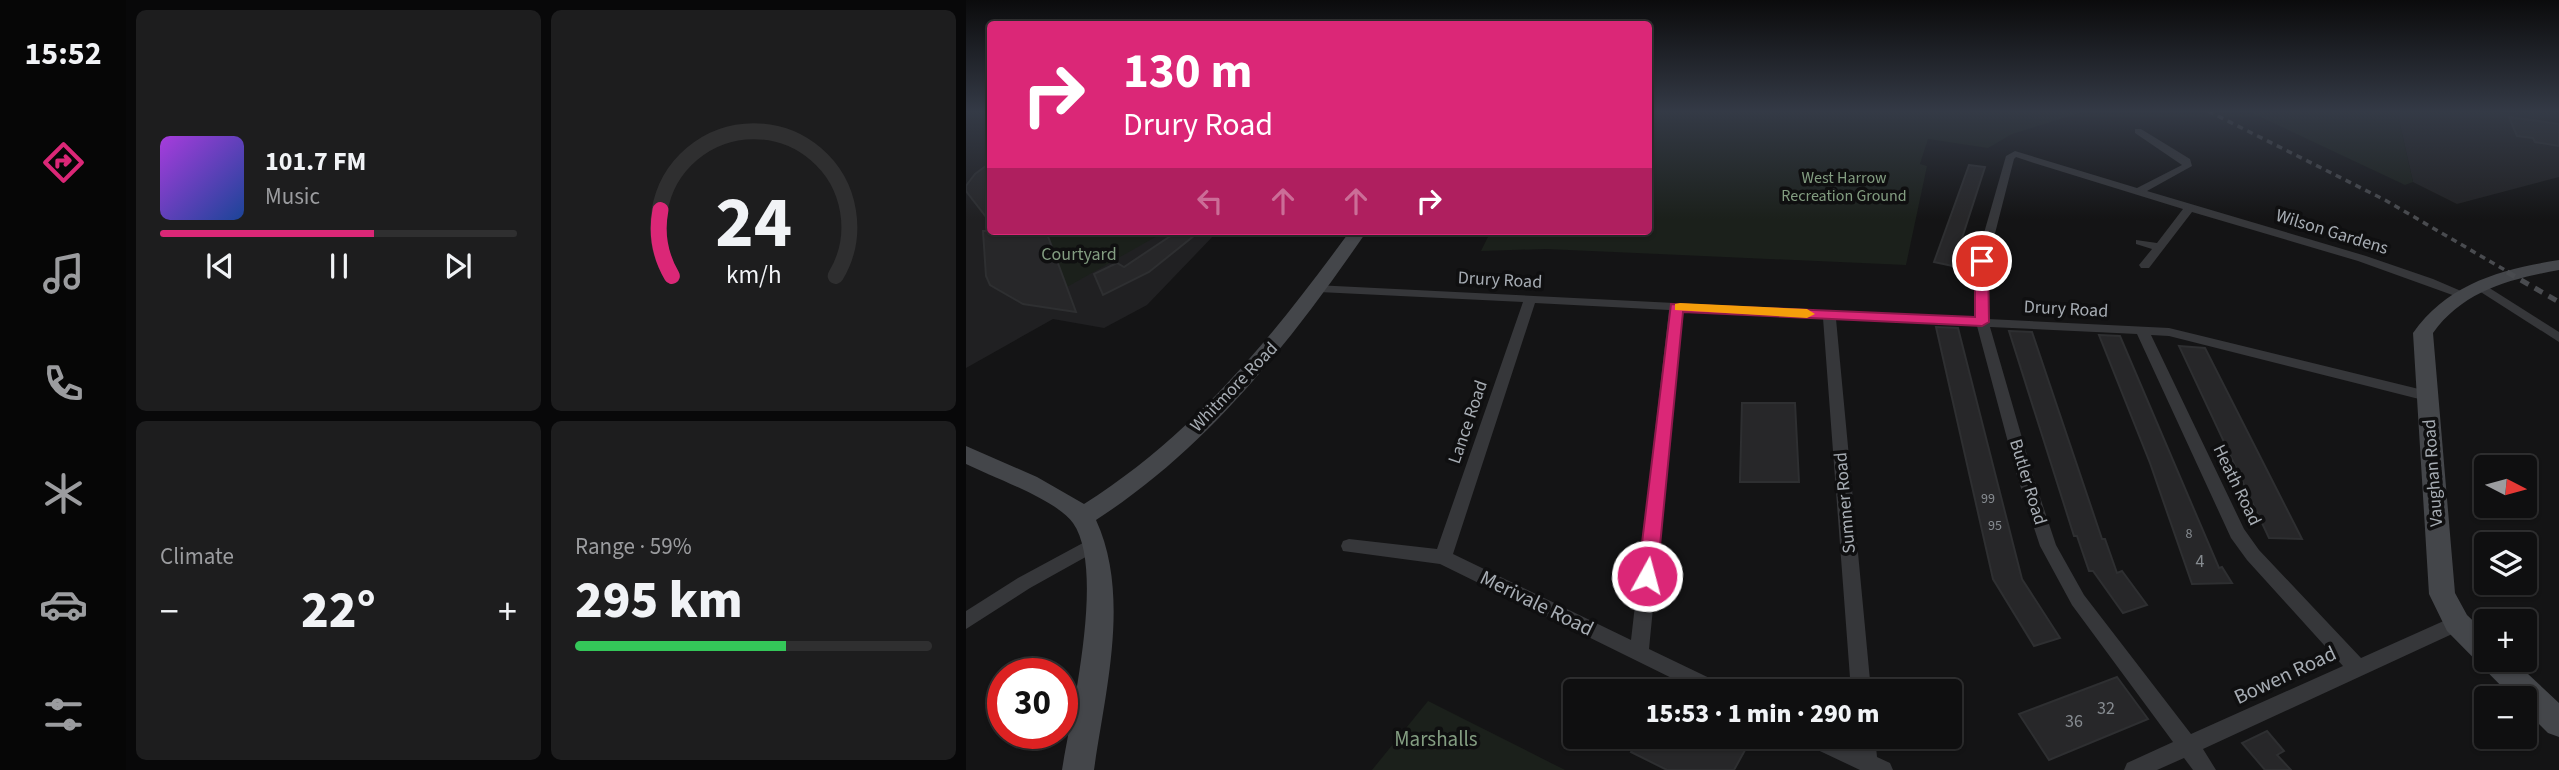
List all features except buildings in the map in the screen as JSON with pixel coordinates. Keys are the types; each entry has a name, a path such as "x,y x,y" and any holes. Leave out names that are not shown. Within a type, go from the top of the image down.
{"street":[{"path":"2139,191 2187,166 2186,161 2163,147"},
{"name":"Wilson Gardens","path":"2015,154 2419,277 2471,290 2559,338"},
{"name":"Butler Road","path":"2015,154 2009,158 1982,261 1982,322 2025,476 2048,546 2078,600 2206,770"},
{"path":"2145,265 2190,208"},
{"name":"Whitmore Road","path":"1082,517 1112,500 1134,483 1198,426 1279,341 1356,235"},
{"path":"2140,242 2159,247"},
{"path":"2471,290 2491,280 2559,265"},
{"name":"Drury Road","path":"1318,288 2142,330 2194,337 2427,396"},
{"name":"Vaughan Road","path":"2471,290 2432,318 2423,333 2442,594 2457,623 2474,640"},
{"name":"Lance Road","path":"1443,557 1530,299"},
{"path":"1639,654 1676,307"},
{"name":"Sumner Road","path":"1829,315 1860,679"},
{"name":"Heath Road","path":"2142,330 2237,533 2253,555 2357,667"},
{"path":"966,454 1063,502 1082,517 1094,544 1099,580 1098,623 1077,770"},
{"path":"966,621 1024,583 1094,544"},
{"name":"Merivale Road","path":"1349,546 1443,557 1692,679"},
{"name":"Bowen Road","path":"2134,770 2457,623"},
{"path":"2506,672 2559,723"},
{"path":"1838,749 1875,766"},
{"path":"1869,749 1875,766"}],"shaded area":[{"path":"966,147 987,147 987,235 1214,235 1147,305 1104,328 1053,319 966,368"},
{"path":"2405,147 2559,147 2559,177 2457,204 2413,182"}],"green space":[{"name":"West Harrow Recreation Ground","path":"1652,147 1925,147 1920,164 1927,166 1906,265 1546,249 1481,251 1489,235 1652,235"},
{"path":"2324,147 2405,147 2413,182 2405,185"},
{"name":"Courtyard","path":"1048,235 1159,235 1067,287"},
{"name":"Marshalls","path":"1428,701 1565,770 1372,770"}],"railway":[{"path":"2279,147 2385,200 2510,273"},
{"path":"2507,272 2559,302"}],"slow traffic":[{"path":"1680,307 1807,314"}],"route":[{"path":"1647,576 1676,307 1982,322 1982,261"}]}
